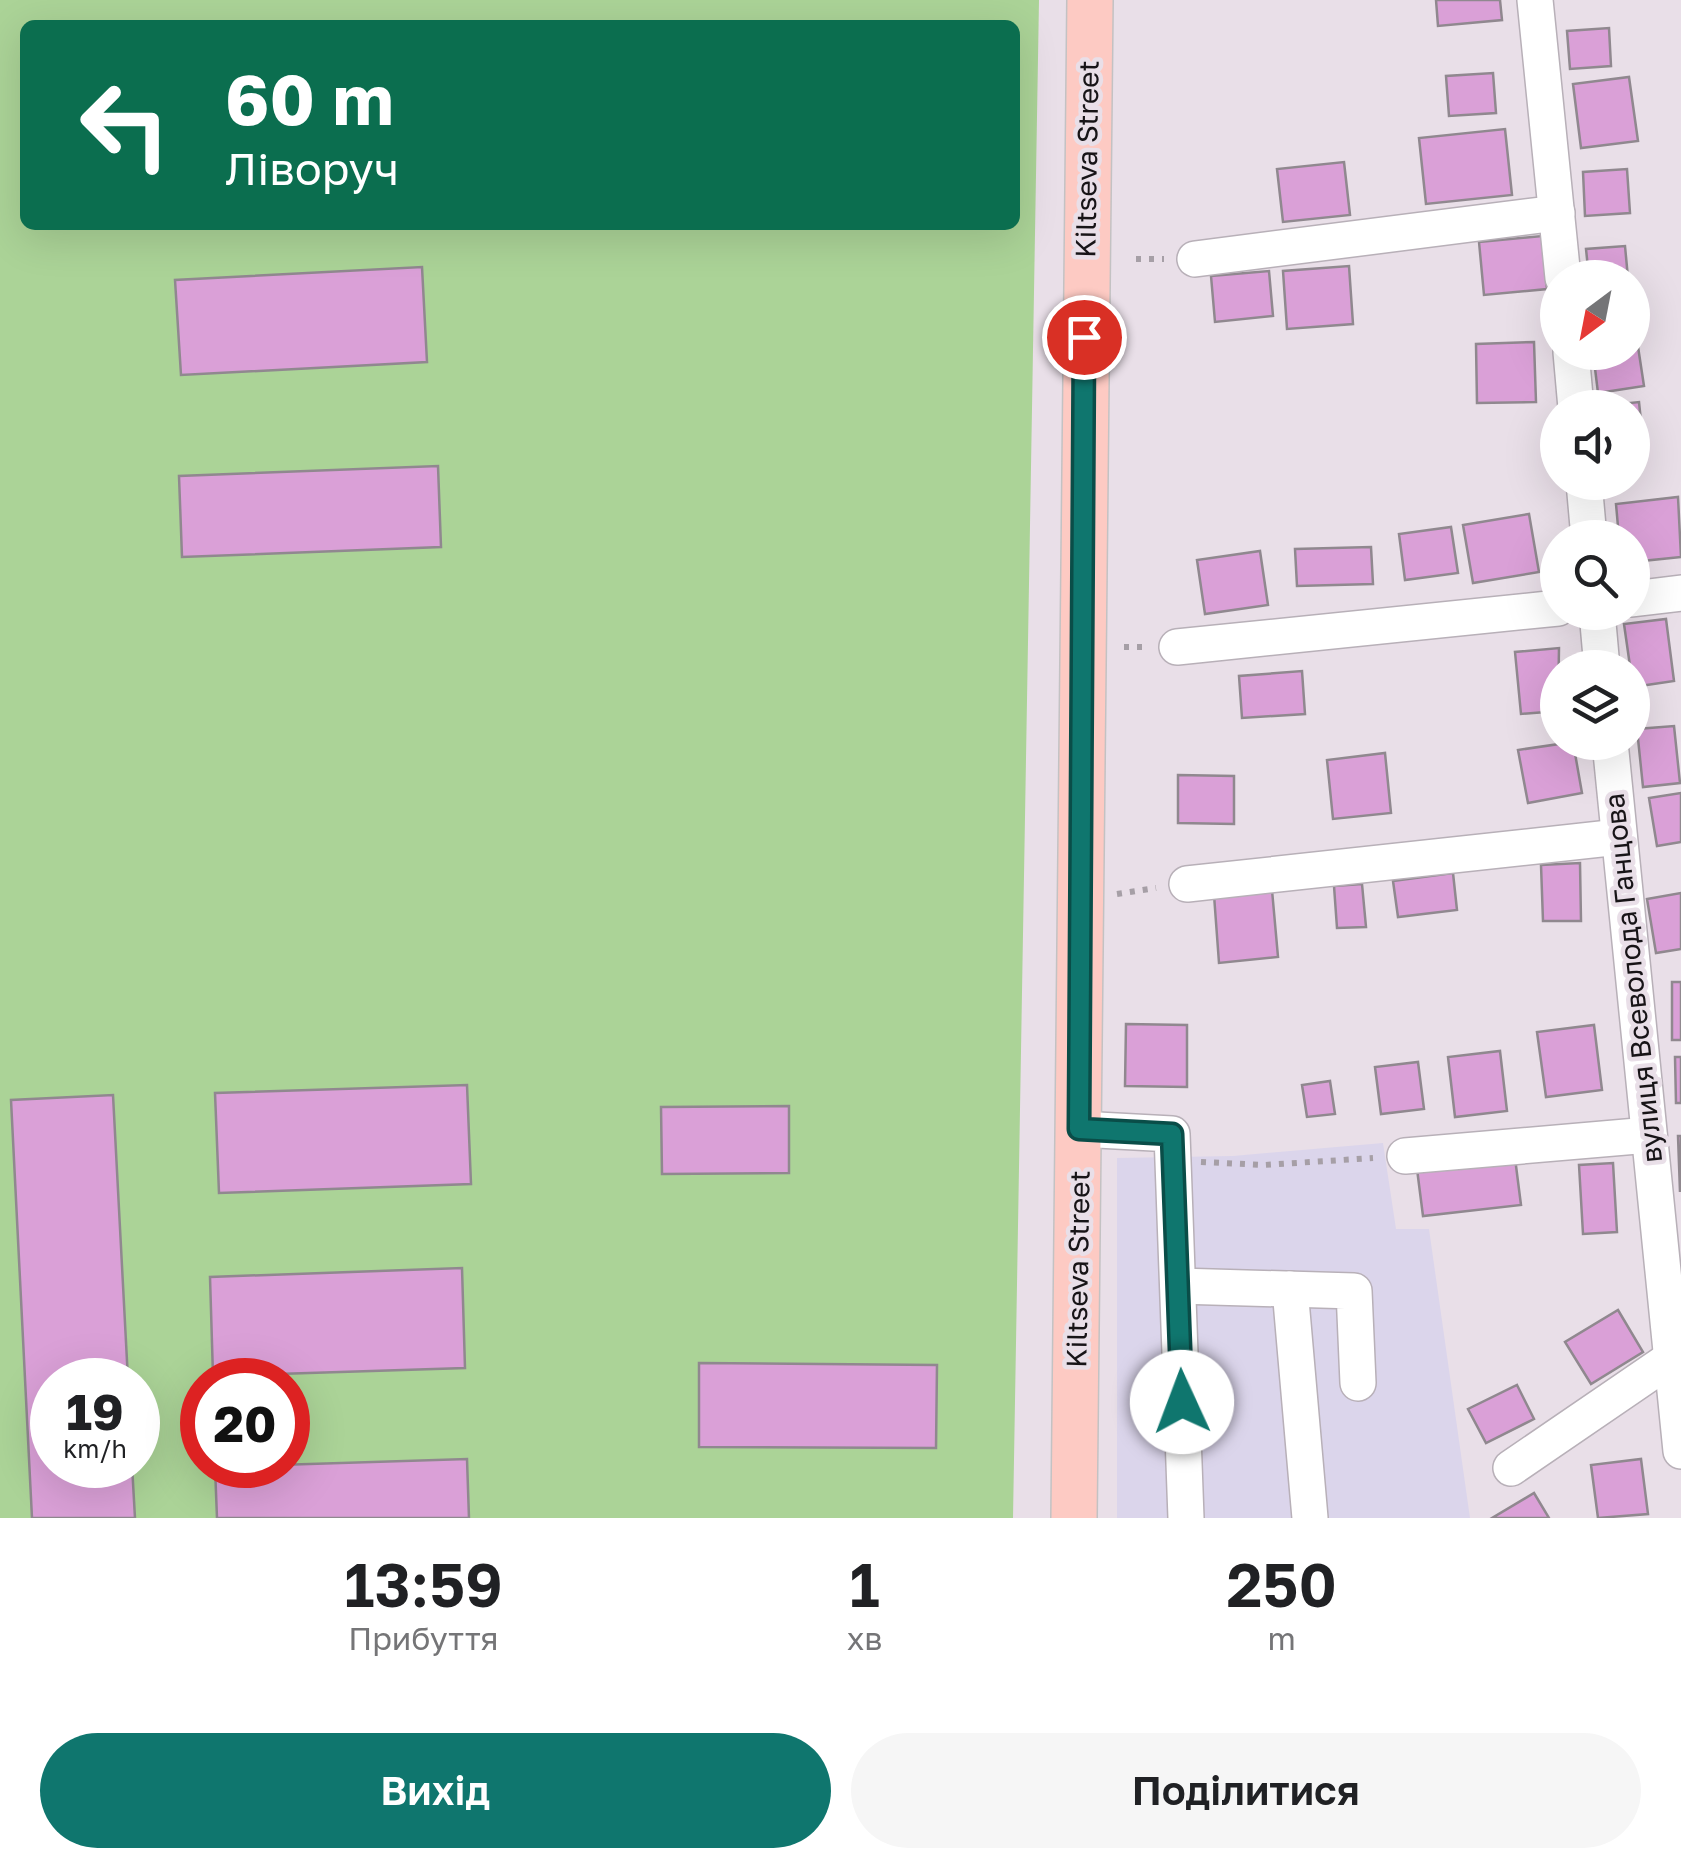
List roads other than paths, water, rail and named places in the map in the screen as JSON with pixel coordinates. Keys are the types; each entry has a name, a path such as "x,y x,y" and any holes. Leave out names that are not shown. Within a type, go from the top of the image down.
{"main road":[{"name":"Kiltseva Street","path":"1074,1518 1090,0"}],"street":[{"path":"1535,0 1561,260"},
{"path":"1195,259 1557,213"},
{"path":"1650,596 1681,592"},
{"path":"1178,647 1540,610"},
{"name":"вулиця Всеволода Ганцова","path":"1612,760 1681,1452"},
{"path":"1187,884 1619,837"},
{"path":"1079,1129 1172,1134 1186,1518"},
{"path":"1404,1156 1649,1134"},
{"path":"1178,1286 1354,1291 1358,1384"},
{"path":"1290,1289 1310,1518"},
{"path":"1510,1468 1672,1358"}]}
